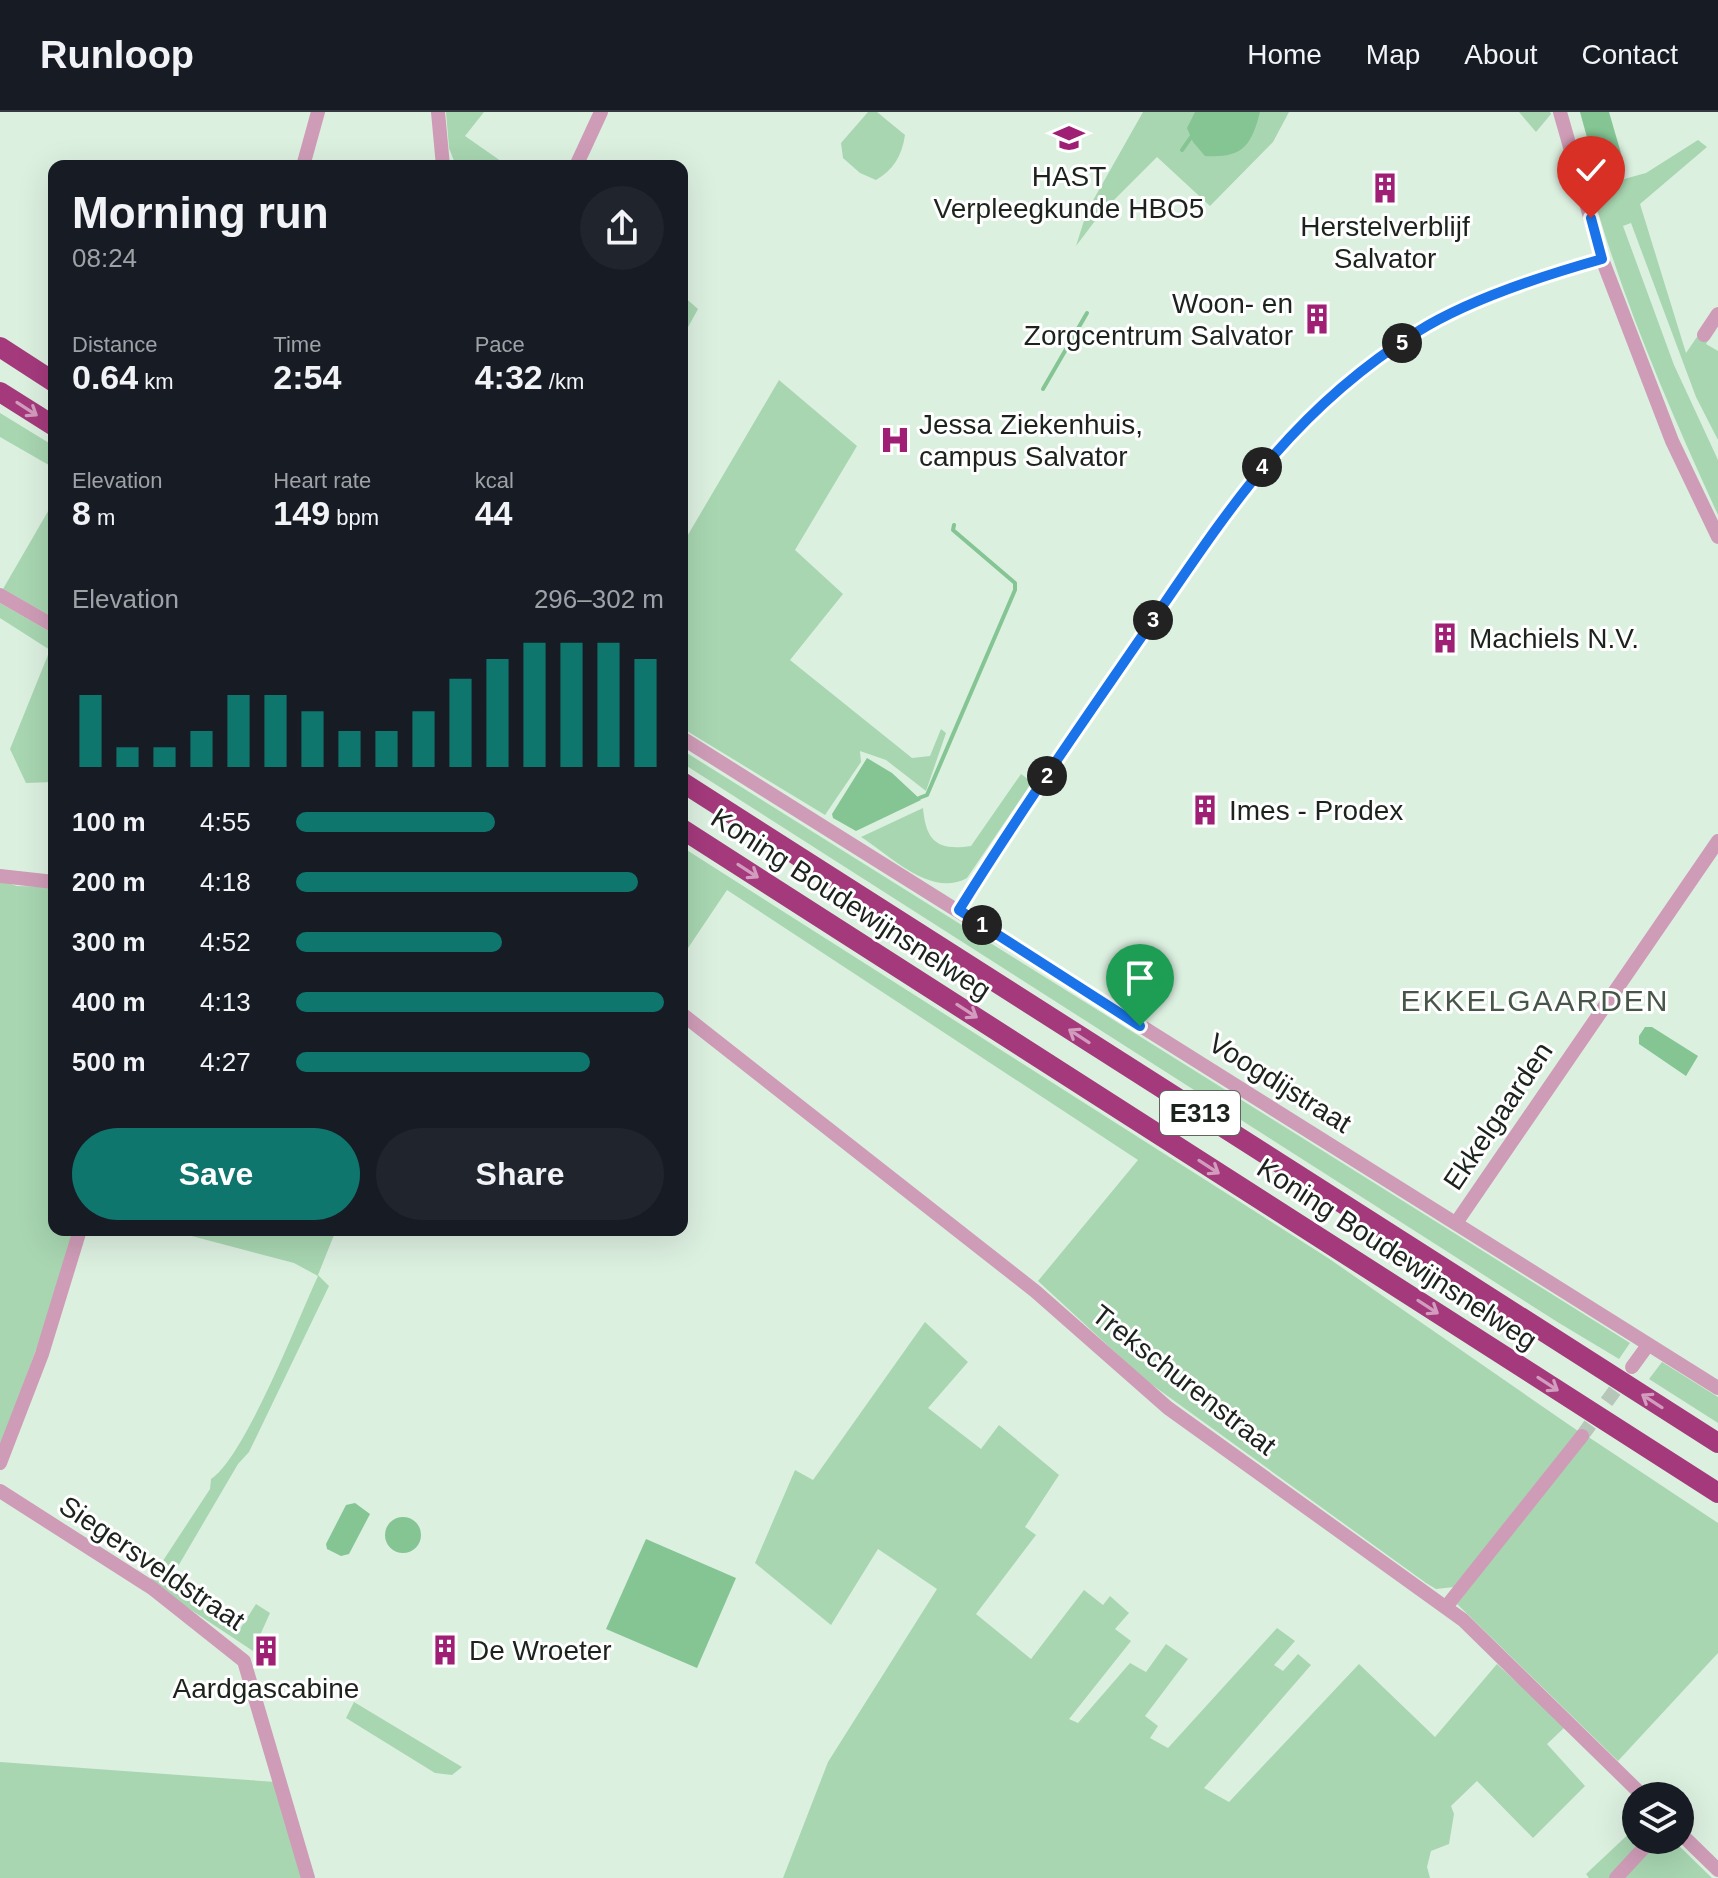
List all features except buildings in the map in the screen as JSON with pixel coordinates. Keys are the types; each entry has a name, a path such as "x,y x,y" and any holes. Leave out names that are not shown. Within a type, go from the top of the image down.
{"highway":[{"path":"0,347 48,378"},
{"path":"0,392 48,422"},
{"name":"Koning Boudewijnsnelweg","path":"688,786 1718,1443"},
{"name":"Koning Boudewijnsnelweg","path":"688,833 1718,1493"},
{"path":"1686,1472 1718,1503"}],"street":[{"path":"305,160 318,112"},
{"path":"438,112 442,160"},
{"path":"579,160 601,112"},
{"path":"1560,112 1602,259 1672,441 1718,537"},
{"path":"959,910 1019,814 1227,513 1307,415 1418,331 1496,296 1602,259"},
{"path":"1704,335 1718,314"},
{"path":"0,595 48,623"},
{"name":"Voogdijstraat","path":"688,742 1718,1388"},
{"name":"Ekkelgaarden","path":"1456,1223 1718,841"},
{"path":"0,876 48,881"},
{"name":"Trekschurenstraat","path":"688,1019 1035,1291 1168,1408 1446,1607 1502,1656 1629,1782"},
{"path":"0,1463 42,1354 78,1236"},
{"path":"1632,1367 1648,1345"},
{"path":"1446,1607 1582,1436"},
{"name":"Siegersveldstraat","path":"0,1491 152,1588 244,1661 308,1878"},
{"path":"1694,1847 1718,1870"},
{"path":"1616,1878 1638,1854"}],"shaded area":[{"path":"446,112 484,112 465,136 499,160 454,160 449,148"},
{"path":"868,112 877,112 905,135 896,162 876,180 860,173 843,158 841,143"},
{"path":"1143,112 1289,112 1273,142 1210,206 1157,157 1101,213 1076,246 1087,211"},
{"path":"1195,112 1260,112 1253,134 1243,148 1228,155 1205,156 1193,142 1187,128"},
{"path":"1519,112 1550,112 1551,114 1536,132"},
{"path":"1580,112 1609,112 1625,167 1620,179 1607,180 1597,174"},
{"path":"1698,140 1707,147 1640,204 1686,353 1699,334 1709,339 1706,344 1718,351 1718,440 1696,397 1631,223 1623,226 1674,365 1718,460 1718,515 1648,354 1617,272 1591,188 1646,173"},
{"path":"688,300 698,309 688,327"},
{"path":"779,380 857,446 795,550 843,594 790,660 912,758 930,756 941,729 946,733 926,791 886,760 860,751 861,762 825,815 688,732 688,535"},
{"path":"0,413 48,442 48,465 0,437"},
{"path":"48,511 48,615 3,589"},
{"path":"0,603 48,631 48,649 0,618"},
{"path":"48,655 48,782 26,783 10,749"},
{"path":"688,754 1630,1343 1619,1359 688,767"},
{"path":"867,758 892,773 921,800 856,831 833,818 832,814"},
{"path":"1021,774 1032,782 967,878 953,883 926,879 898,864 861,837 923,808 927,829 935,841 950,847 971,846"},
{"path":"688,851 1328,1258 1578,1431 1454,1587 1436,1589 1426,1583 1144,1379 1038,1281 1138,1160 727,890 688,948"},
{"path":"0,881 17,886 48,887 48,1236 74,1236 66,1268 0,1448"},
{"path":"1645,1027 1652,1027 1698,1056 1686,1076 1639,1044 1639,1036"},
{"path":"192,1236 334,1236 318,1275 329,1286 249,1452 238,1464 170,1580 240,1629 256,1604 270,1613 253,1651 149,1582 210,1489 211,1479 225,1466 239,1444 284,1353 318,1276 294,1263"},
{"path":"925,1322 968,1362 928,1408 981,1449 999,1425 1059,1475 1025,1527 1036,1535 976,1614 1031,1659 1084,1590 1103,1605 1110,1596 1129,1613 1115,1629 1131,1641 1069,1719 1078,1723 1130,1663 1146,1672 1166,1644 1188,1659 1145,1716 1158,1726 1150,1738 1168,1748 1277,1628 1295,1641 1274,1665 1283,1671 1298,1654 1311,1665 1204,1788 1229,1802 1359,1664 1435,1737 1497,1664 1565,1727 1547,1744 1585,1786 1533,1838 1477,1781 1451,1806 1454,1814 1449,1844 1431,1851 1427,1867 1430,1878 783,1878 828,1762 937,1589 878,1549 831,1625 755,1563 795,1470 813,1480"},
{"path":"1662,1362 1718,1397 1718,1423 1649,1379"},
{"path":"1587,1436 1718,1523 1718,1653 1618,1761 1457,1604"},
{"path":"355,1503 370,1514 349,1554 341,1556 327,1549 326,1544 346,1505"},
{"path":"403,1517 416,1522 421,1535 416,1548 403,1553 390,1548 385,1535 390,1522"},
{"path":"646,1539 736,1578 697,1668 606,1629"},
{"path":"354,1702 462,1767 452,1775 435,1773 346,1718"},
{"path":"0,1762 276,1782 303,1878 0,1878"},
{"path":"1622,1840 1622,1854 1687,1854 1712,1878 1589,1878 1586,1874"}],"waterway":[{"path":"1182,150 1194,133"},
{"path":"1043,389 1087,313"},
{"path":"919,798 927,795 1015,590 1015,583 953,530 954,525"}],"tunnel":[{"path":"1582,1436 1626,1375"}],"place":[{"name":"HAST Verpleegkunde HBO5","path":"1069,138"},
{"name":"Herstelverblijf Salvator","path":"1385,188"},
{"name":"Woon- en Zorgcentrum Salvator","path":"1317,319"},
{"name":"Jessa Ziekenhuis, campus Salvator","path":"895,440"},
{"name":"Machiels N.V.","path":"1445,638"},
{"name":"Imes - Prodex","path":"1205,810"},
{"name":"De Wroeter","path":"445,1650"},
{"name":"Aardgascabine","path":"266,1651"}],"district":[{"name":"EKKELGAARDEN","path":"1535,1000"}],"route":[{"path":"1140,1026 959,910 1019,814 1227,513 1307,415 1418,331 1496,296 1602,259 1591,218"}]}
